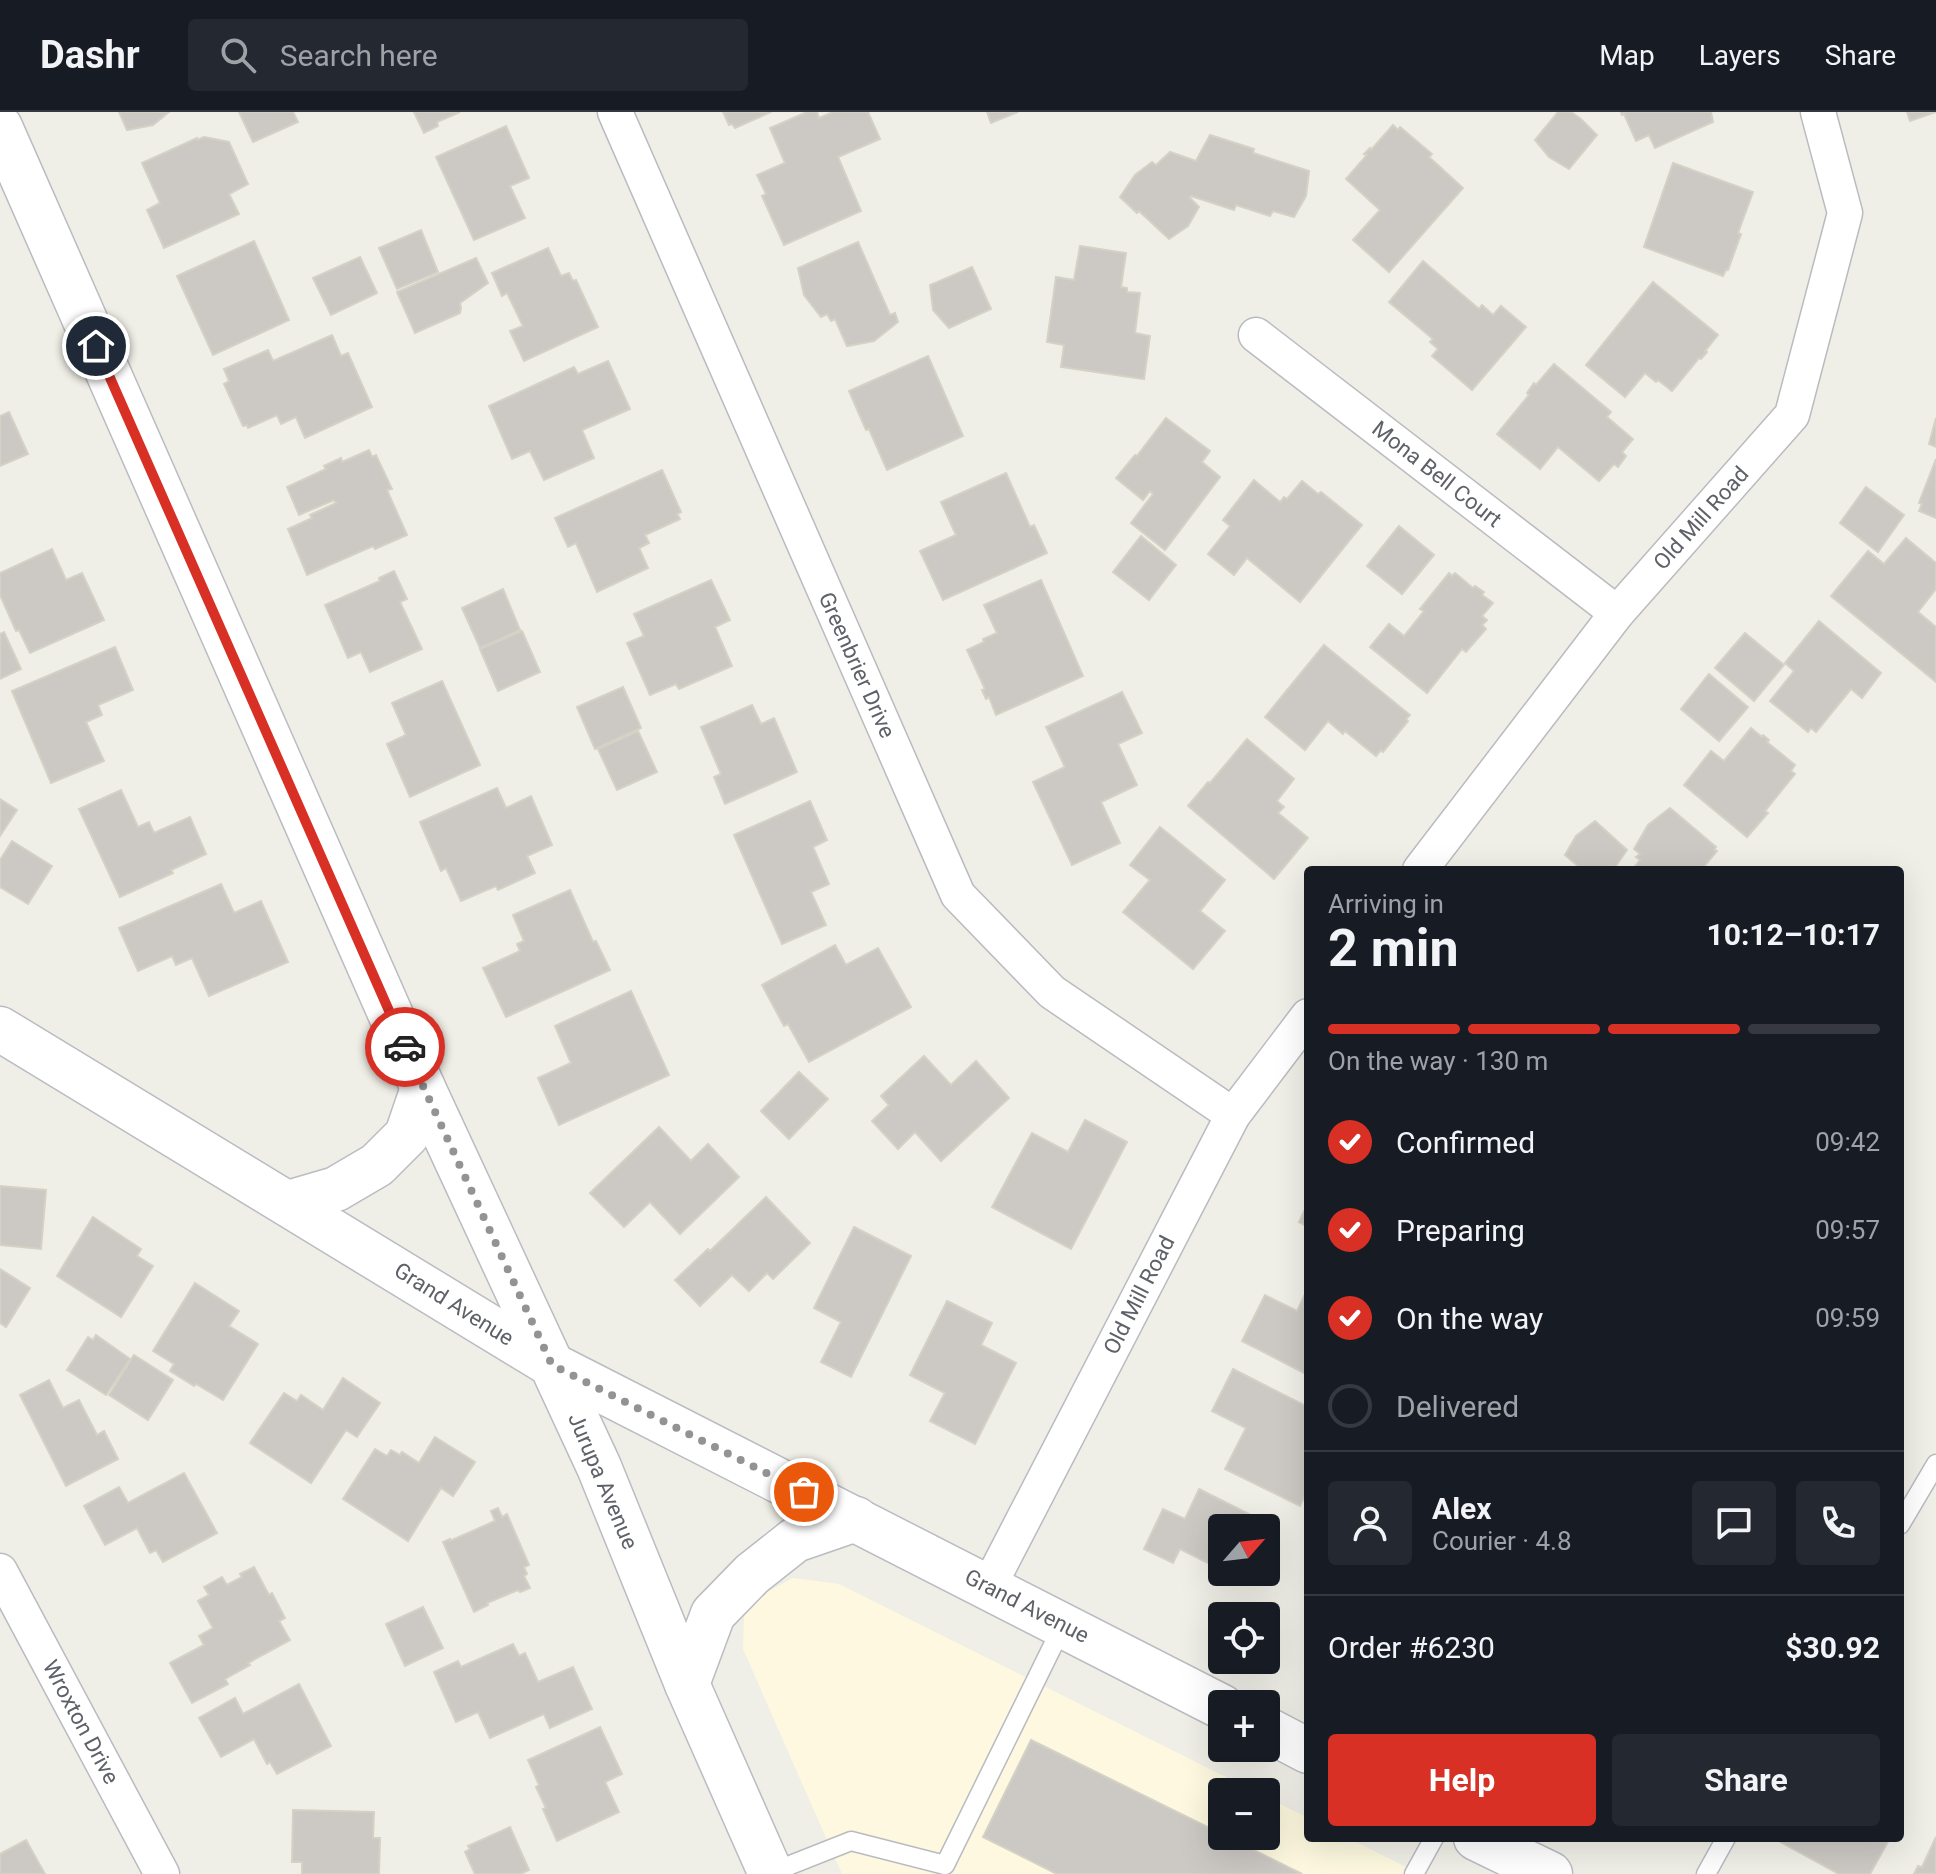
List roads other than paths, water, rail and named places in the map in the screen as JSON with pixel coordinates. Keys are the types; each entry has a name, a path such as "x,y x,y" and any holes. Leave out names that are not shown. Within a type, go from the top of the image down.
{"main road":[{"name":"Jurupa Avenue","path":"0,127 423,1088 599,1467 687,1684 770,1873"},
{"name":"Grand Avenue","path":"0,1029 552,1365 1208,1700"},
{"path":"288,1203 336,1189 377,1165 407,1135 423,1088"},
{"path":"687,1684 713,1614 752,1574 795,1540 856,1519"},
{"path":"1280,1736 1304,1749"},
{"path":"1484,1842 1550,1874"}],"street":[{"name":"Greenbrier Drive","path":"615,112 958,895 1052,992 1233,1115"},
{"name":"Old Mill Road","path":"1423,866 1617,613 1792,415 1845,213 1818,112"},
{"name":"Mona Bell Court","path":"1256,335 1617,613"},
{"name":"Old Mill Road","path":"989,1586 1233,1115 1304,1021"},
{"name":"Wroxton Drive","path":"0,1571 162,1874"}],"lane":[{"path":"1904,1518 1936,1464"},
{"path":"770,1873 851,1841 951,1871 1063,1625"},
{"path":"1414,1874 1432,1842"},
{"path":"1706,1874 1724,1842"}]}
